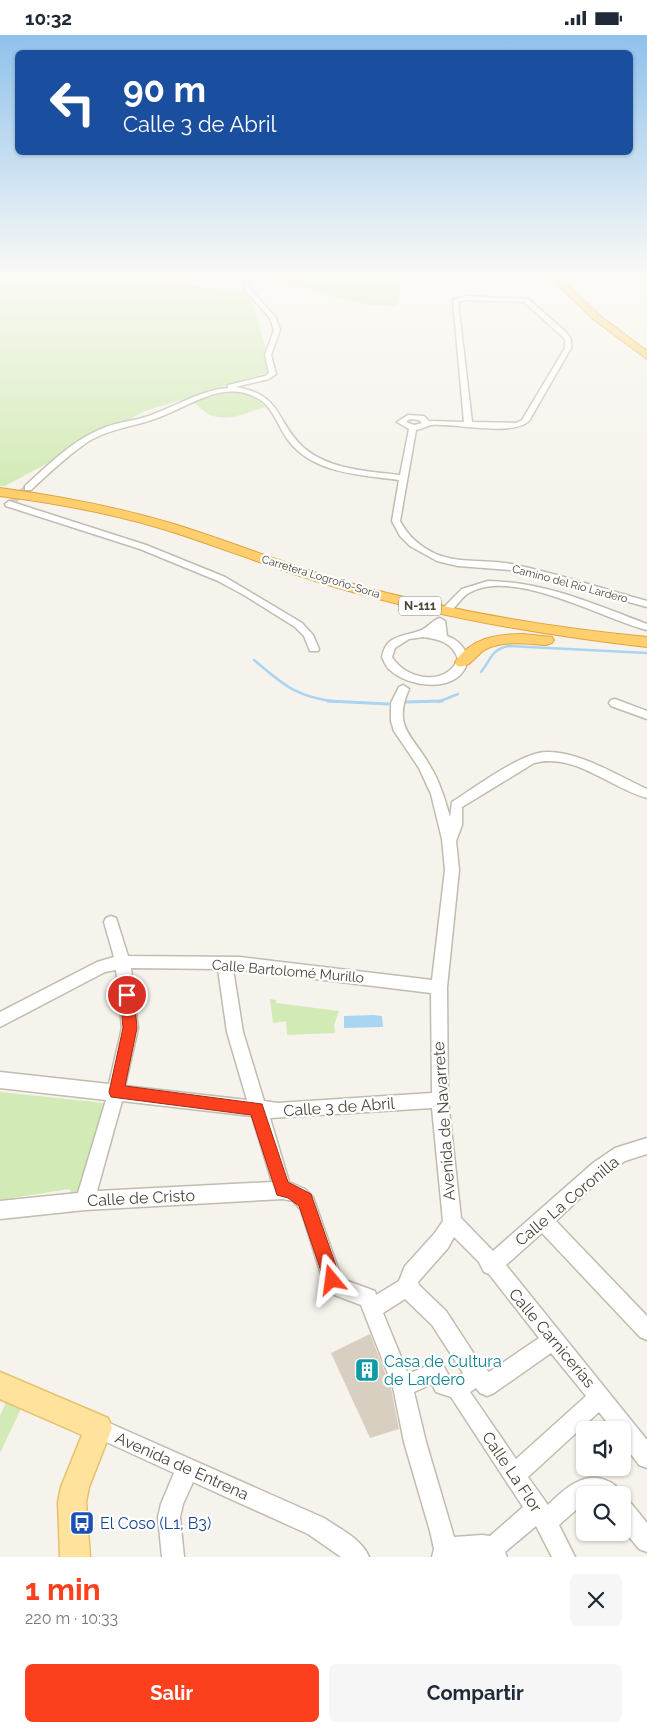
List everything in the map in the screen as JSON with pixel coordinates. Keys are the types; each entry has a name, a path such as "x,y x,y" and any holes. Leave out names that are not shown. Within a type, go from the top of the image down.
{"highway":[{"path":"637,348 647,356"},
{"name":"Carretera Logroño-Soria","path":"0,492 78,504 146,520 338,584 427,608 531,628 647,642"},
{"path":"463,662 475,648 496,639 583,641 647,647"}],"main road":[{"name":"Avenida de Entrena","path":"0,1385 98,1428"},
{"path":"76,1557 72,1502 74,1487 98,1428"}],"street":[{"path":"222,390 241,383 267,378 273,374 268,355 271,348"},
{"path":"460,348 468,424"},
{"path":"427,423 424,419 416,417 402,420 402,424 413,427 421,427 427,423 514,425 524,421 568,348"},
{"path":"28,488 68,451 97,433 126,423 152,418 204,395 222,390 236,389 249,392 271,406 292,440 312,458 328,465 403,478"},
{"name":"Camino del Río Lardero","path":"413,427 396,521 401,534 417,548 439,559 463,564 509,567 647,604"},
{"path":"0,511 11,502 58,521 130,541 181,559 220,577 300,625 311,637 314,649"},
{"path":"449,607 462,593 475,587 487,584 513,583 552,593 647,627"},
{"path":"423,634 441,619 442,637"},
{"path":"423,634 442,637 457,646 462,654 463,662 457,671 447,677 434,680 416,679 399,673 388,661 389,648 399,639 423,634"},
{"path":"399,673 402,689 416,679"},
{"name":"Avenida de Navarrete","path":"402,689 397,703 396,721 400,731 430,778 437,794 449,842 452,870 439,987 438,1040 440,1100 452,1223"},
{"path":"616,703 647,715"},
{"path":"449,842 456,825 456,805 538,757 567,758 647,794"},
{"path":"85,1201 116,1092 130,1028 123,962 111,922"},
{"name":"Calle Bartolomé Murillo","path":"0,1020 102,966 123,962 224,963 439,987"},
{"path":"224,963 235,1032 283,1190 290,1191 306,1200 332,1280 339,1287 368,1298 403,1387 415,1443 444,1553 477,1545 493,1553 541,1516 576,1494"},
{"name":"Calle 3 de Abril","path":"0,1080 257,1109 291,1111 440,1100"},
{"name":"Calle La Coronilla","path":"491,1265 543,1221 599,1169 621,1154 647,1146"},
{"name":"Calle de Cristo","path":"0,1210 85,1201 283,1190"},
{"path":"543,1221 647,1330"},
{"path":"452,1223 441,1241 412,1273 408,1286 439,1318 478,1376 487,1386 553,1340"},
{"name":"Calle Carnicerías","path":"452,1223 491,1265 601,1397 647,1457"},
{"path":"374,1315 408,1286"},
{"path":"403,1387 436,1372 443,1385 458,1388 478,1376"},
{"name":"Calle La Flor","path":"458,1388 466,1404 541,1516 564,1557"},
{"path":"514,1476 541,1449 601,1397"},
{"name":"Avenida de Entrena","path":"98,1428 316,1526 358,1557"},
{"path":"173,1557 168,1517 188,1467"},
{"path":"631,1521 647,1541"}],"green space":[{"path":"0,348 266,348 273,371 145,411 5,486 0,486"},
{"path":"237,390 255,398 266,407 235,416 220,417 212,416 193,402"},
{"path":"270,999 276,1000 276,1003 339,1011 334,1025 335,1033 287,1035 286,1021 273,1023"},
{"path":"0,1092 104,1103 79,1192 71,1192 69,1189 0,1200"},
{"path":"11,1390 27,1396 0,1453 0,1416"}],"water":[{"path":"344,1016 382,1016 383,1027 344,1028"}],"building":[{"name":"Casa de Cultura de Lardero","path":"370,1334 391,1388 399,1429 370,1438 331,1353"}],"waterway":[{"path":"481,672 495,652 509,646 647,653"},
{"path":"254,660 292,689 311,697 331,701"},
{"path":"440,701 458,694"},
{"path":"331,701 388,704"},
{"path":"331,701 337,702"},
{"path":"405,702 440,701"}],"tunnel":[{"path":"12,501 28,488"}],"place":[{"name":"Casa de Cultura de Lardero","path":"367,1370"},
{"name":"El Coso (L1, B3)","path":"82,1523"}],"route":[{"path":"127,995 130,1028 116,1092 257,1109 283,1190 290,1191 306,1200 332,1280"}]}
